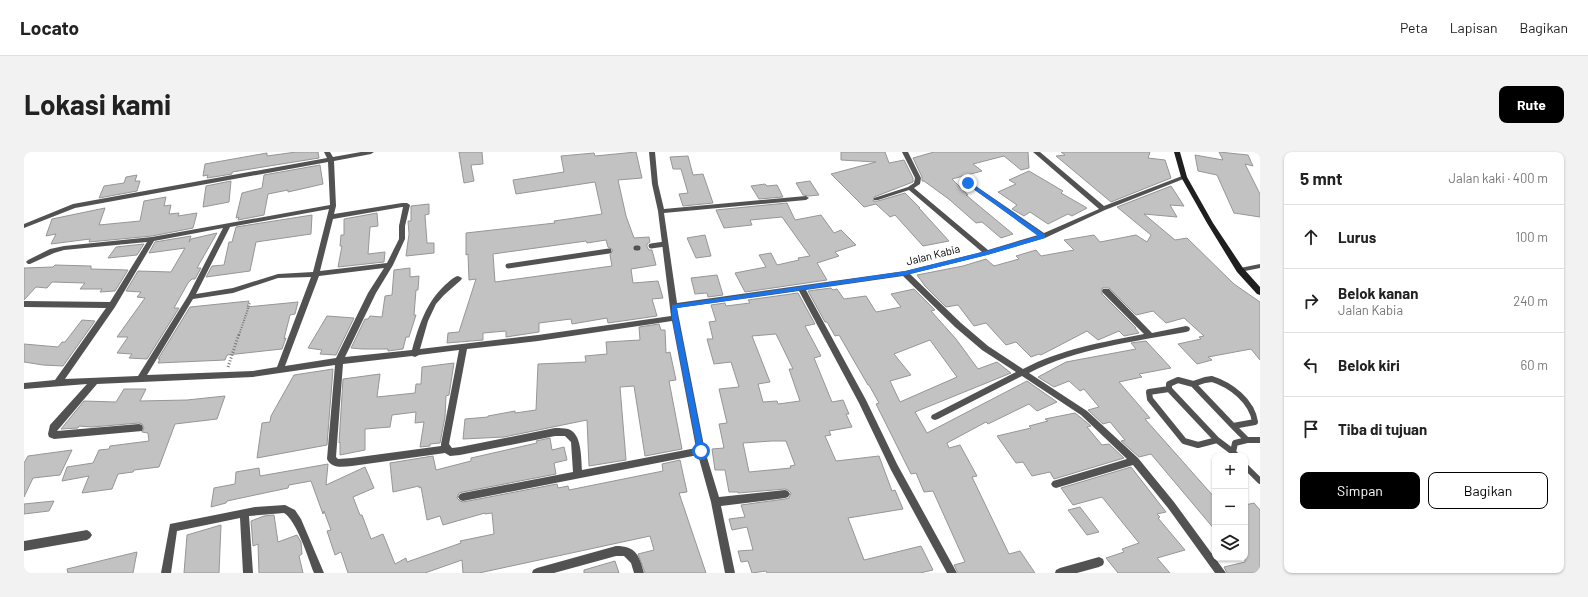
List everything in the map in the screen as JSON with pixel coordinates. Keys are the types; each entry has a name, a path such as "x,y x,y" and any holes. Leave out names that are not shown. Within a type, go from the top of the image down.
{"main road":[{"path":"1177,152 1184,177 1210,223 1240,270 1260,292"}],"street":[{"path":"280,369 316,274 333,206 330,160 327,152"},
{"path":"24,226 73,206 371,152"},
{"path":"652,152 655,184 661,211 675,318 701,451 716,502 730,573"},
{"path":"876,199 910,188 916,184 918,178 905,152"},
{"path":"1036,152 1102,209"},
{"name":"Jalan Kabia","path":"674,306 906,273 987,253 1043,236 1102,209 1184,177"},
{"path":"968,183 1043,236"},
{"path":"910,188 987,253"},
{"path":"661,211 806,198"},
{"path":"330,217 407,205 402,226 402,239 389,265 372,293 339,362 331,459 337,463 447,449 450,452 460,451 555,432 567,432 575,440 578,474"},
{"path":"30,262 64,248 152,239 333,206"},
{"path":"140,379 191,297 227,226"},
{"path":"58,383 112,306 152,239"},
{"path":"191,297 233,290 278,276 316,274 389,265"},
{"path":"1240,270 1260,266"},
{"path":"906,273 958,325 980,344 1084,413 1135,461 1171,505 1221,573"},
{"path":"415,354 425,322 434,303 445,289 458,278"},
{"path":"800,287 864,402 894,467 952,573"},
{"path":"1106,291 1152,336"},
{"path":"24,304 112,306"},
{"path":"24,386 95,380 253,374 280,369 463,348 675,318"},
{"path":"936,417 1041,363 1098,346 1186,328"},
{"path":"447,449 445,444 463,348"},
{"path":"95,380 53,428 52,434 139,428"},
{"path":"463,497 701,451"},
{"path":"1056,484 1135,461"},
{"path":"716,502 785,494"},
{"path":"166,573 173,527 244,513 285,509 292,513 298,522 319,573"},
{"path":"244,513 248,573"},
{"path":"24,546 87,535"},
{"path":"537,573 616,551 626,551 635,560 639,573"},
{"path":"1060,573 1099,562"}],"lane":[{"path":"651,246 665,244"},
{"path":"508,266 609,252"},
{"path":"1169,389 1169,384 1174,380 1183,379 1193,384 1247,440"},
{"path":"1193,384 1210,379 1225,384 1249,406 1256,416 1255,422 1233,426"},
{"path":"1169,389 1217,440 1234,453"},
{"path":"1169,389 1149,392 1150,399 1184,441 1198,445 1217,440"},
{"path":"1235,453 1235,443 1247,440 1260,440"},
{"path":"1248,469 1260,481"}],"path":[{"path":"226,375 250,303"}],"building":[{"path":"296,152 318,152 319,158 232,172 232,174 207,178 208,175 203,176 205,164 267,153 267,156"},
{"path":"459,152 482,152 483,164 471,165 474,181 464,183"},
{"path":"636,152 642,178 618,180 626,216 634,238 649,237 650,242 647,244 647,247 649,250 652,250 656,265 631,269 633,283 658,281 663,298 652,299 657,316 608,323 607,318 572,324 571,319 539,323 539,332 506,337 506,331 483,333 483,340 447,343 448,333 459,332 476,279 469,280 468,254 466,255 466,233 555,223 554,221 602,214 595,182 516,194 513,180 564,172 561,156 594,153 595,156","holes":["606,240 608,247 613,250 610,255 612,266 495,282 493,254 586,241 587,243"]},
{"path":"841,152 885,152 889,163 904,160 913,178 913,182 874,197 873,201 878,201 905,193 949,241 923,246 895,215 890,217 876,204 864,207 831,174 876,162 841,160"},
{"path":"934,152 1028,152 1029,168 1021,170 1004,156 973,164 982,171 952,179 968,195 966,195 1013,234 1001,238 982,222 976,223 950,200 922,181 922,177 913,158"},
{"path":"1061,152 1150,152 1148,158 1165,160 1171,178 1111,202 1056,156 1065,155"},
{"path":"1219,152 1248,155 1253,166 1245,164 1260,194 1260,217 1234,213 1217,175 1198,171 1195,155 1223,160"},
{"path":"688,156 693,175 703,174 713,203 683,206 679,194 688,193 681,169 673,169 670,157"},
{"path":"320,165 323,184 288,192 288,190 268,194 264,215 238,220 239,217 236,218 242,193 262,188 264,175"},
{"path":"1029,171 1063,191 1061,193 1087,208 1072,216 1068,214 1048,224 1030,212 1024,216 1012,209 1017,205 998,192 1016,184 1009,180"},
{"path":"137,175 135,181 140,181 137,191 99,198 104,186 124,183 126,177"},
{"path":"231,181 229,202 203,207 206,186"},
{"path":"810,181 819,195 803,195 796,183"},
{"path":"765,184 767,186 777,185 783,197 759,199 751,186"},
{"path":"1171,186 1184,206 1170,205 1177,217 1144,214 1175,240 1187,238 1234,284 1260,302 1260,360 1251,349 1208,357 1212,360 1197,364 1178,344 1201,339 1199,337 1204,336 1184,318 1166,323 1153,311 1136,315 1109,288 1102,288 1102,294 1136,328 1139,333 1124,336 1119,331 1098,340 1087,331 1041,355 1039,354 1031,357 1016,342 1006,345 986,323 974,326 958,305 946,307 925,286 917,275 963,266 986,259 994,266 1019,259 1016,256 1036,250 1041,256 1074,250 1064,240 1094,235 1100,242 1136,235 1147,242 1151,235 1117,207"},
{"path":"166,197 164,206 171,205 169,214 179,213 178,216 197,213 193,228 152,236 89,242 90,239 51,244 56,234 46,236 52,219 105,208 99,225 140,221 144,201"},
{"path":"787,203 795,220 821,215 834,233 841,230 856,245 835,252 839,256 817,263 827,280 745,292 735,273 766,267 759,255 771,253 777,265 799,260 798,258 810,256 782,217 750,220 752,225 724,228 716,210"},
{"path":"429,204 429,214 425,215 427,243 434,243 434,253 406,256 409,234 408,221 411,221 411,206"},
{"path":"377,213 378,226 370,227 368,254 385,252 384,262 338,267 342,246 340,246 341,235 344,235 344,219"},
{"path":"312,215 311,234 256,242 250,271 206,277 212,266 224,265 229,242 232,242 236,227"},
{"path":"217,233 197,268 201,268 195,279 192,279 188,283 174,308 179,308 147,359 129,358 132,354 117,353 128,337 117,337 145,298 137,297 141,292 126,291 138,271 171,272 185,248 149,253 155,242 191,236 189,242 191,239"},
{"path":"705,235 711,256 696,258 687,238"},
{"path":"144,244 137,255 108,258 116,247"},
{"path":"55,265 91,266 91,269 128,270 115,291 100,292 102,289 80,289 85,283 52,282 47,288 36,287 24,300 24,268 53,267"},
{"path":"410,268 410,277 419,276 414,315 416,315 409,337 406,337 403,349 388,351 388,349 351,348 365,319 368,319 370,316 382,317 385,296 392,295 394,270"},
{"path":"717,275 723,295 708,297 707,293 695,294 691,278"},
{"path":"831,288 833,290 837,289 844,299 866,296 876,312 901,307 891,294 914,289 935,310 931,311 956,339 978,369 997,362 1011,373 915,412 927,433 1027,381 1057,402 1037,411 1029,404 988,424 986,422 947,443 949,448 960,445 977,476 972,477 1009,554 1020,551 1035,573 958,573 954,565 965,562 933,491 924,492 916,473 911,474 876,404 879,403 869,385 839,335 835,336 827,322 825,322 808,291","holes":["930,340 957,377 900,402 890,381 911,375 894,354"]},
{"path":"798,293 815,324 805,326 821,356 814,358 832,402 843,400 849,414 846,414 852,427 829,431 831,435 825,436 836,461 879,456 892,491 895,490 903,509 848,518 864,560 921,546 933,570 920,573 767,573 766,571 752,573 748,561 741,562 738,551 753,550 747,527 732,530 729,519 745,517 741,505 785,499 789,498 791,493 785,489 738,493 729,492 725,470 715,470 712,449 724,448 719,424 727,423 719,389 739,387 731,362 714,364 707,339 713,339 709,322 716,321 711,305 725,303 726,306 750,303 748,300","holes":["776,334 793,369 789,369 800,401 778,404 777,401 763,402 758,384 770,382 752,336","786,441 795,465 790,466 791,468 749,472 743,443"]},
{"path":"249,301 247,307 298,302 295,314 290,315 284,339 286,338 282,349 227,355 225,360 158,363 160,359 158,359 190,307"},
{"path":"327,316 354,318 336,355 320,354 322,350 308,348"},
{"path":"82,320 95,321 63,366 24,362 24,344 58,347 62,342 65,342"},
{"path":"659,324 661,330 665,330 666,353 670,352 676,380 669,381 682,449 645,456 634,386 620,387 626,460 589,466 587,420 504,437 463,439 465,419 488,417 515,411 515,413 536,410 538,364 586,362 585,356 607,354 606,342 640,340 639,327"},
{"path":"1146,341 1171,368 1139,374 1142,377 1119,382 1150,418 1145,419 1212,495 1212,526 1151,454 1139,457 1121,441 1125,440 1110,422 1103,424 1088,410 1099,407 1084,389 1080,391 1069,381 1054,387 1038,377 1066,362 1136,349 1131,343"},
{"path":"454,363 449,395 446,396 445,417 440,443 420,447 424,422 415,423 416,412 392,415 390,427 365,429 365,450 340,455 340,442 339,443 343,379 380,374 377,397 415,393 416,384 421,384 422,367"},
{"path":"333,369 327,445 257,458 262,423 270,422 271,416 294,375"},
{"path":"124,389 146,389 140,401 187,400 225,396 217,419 175,424 159,467 134,470 133,472 118,474 112,489 82,493 89,476 62,481 67,467 93,463 99,450 109,449 110,446 149,441 148,433 142,432 144,428 142,424 139,423 92,427 79,426 78,428 61,429 84,401 116,402"},
{"path":"1075,413 1091,426 1087,427 1102,445 1109,444 1124,458 1054,479 1050,472 1032,476 1023,462 1016,463 997,436 1031,428 1029,426 1048,421 1045,419"},
{"path":"550,438 552,450 564,447 567,460 554,463 556,474 463,492 459,493 457,498 463,502 557,484 558,488 568,486 569,490 663,471 662,464 680,460 687,492 679,493 706,573 645,573 638,554 654,550 650,536 479,573 463,573 462,560 425,573 348,573 341,552 335,555 327,531 331,530 324,511 323,514 311,481 289,485 288,488 227,501 226,503 211,507 214,488 235,484 236,472 259,468 260,476 328,464 326,485 365,467 374,488 353,497 360,515 362,515 371,539 383,534 395,564 406,558 407,562 461,543 460,541 494,534 492,513 485,513 443,525 440,516 427,520 421,487 419,488 419,486 393,492 390,463 433,456 436,470 471,461 471,458 537,443 536,441"},
{"path":"72,450 60,475 33,478 24,497 24,463 28,456"},
{"path":"1131,467 1166,512 1157,514 1160,517 1158,518 1185,550 1157,558 1170,573 1118,573 1106,558 1124,552 1122,549 1139,543 1102,497 1073,505 1061,488"},
{"path":"54,501 49,511 24,514 24,504"},
{"path":"1254,503 1260,510 1260,573 1227,573 1224,567 1248,561 1248,504"},
{"path":"1080,507 1099,532 1087,535 1068,510"},
{"path":"274,515 278,542 297,535 301,542 302,554 299,556 303,573 259,573 258,544 253,546 251,521 264,516"},
{"path":"221,525 219,573 184,573 187,535"},
{"path":"137,552 133,573 68,573 67,569"},
{"path":"615,561 619,573 584,573 584,570"}],"route":[{"path":"701,451 675,318 674,306 906,273 987,253 1043,236 968,183"}]}
